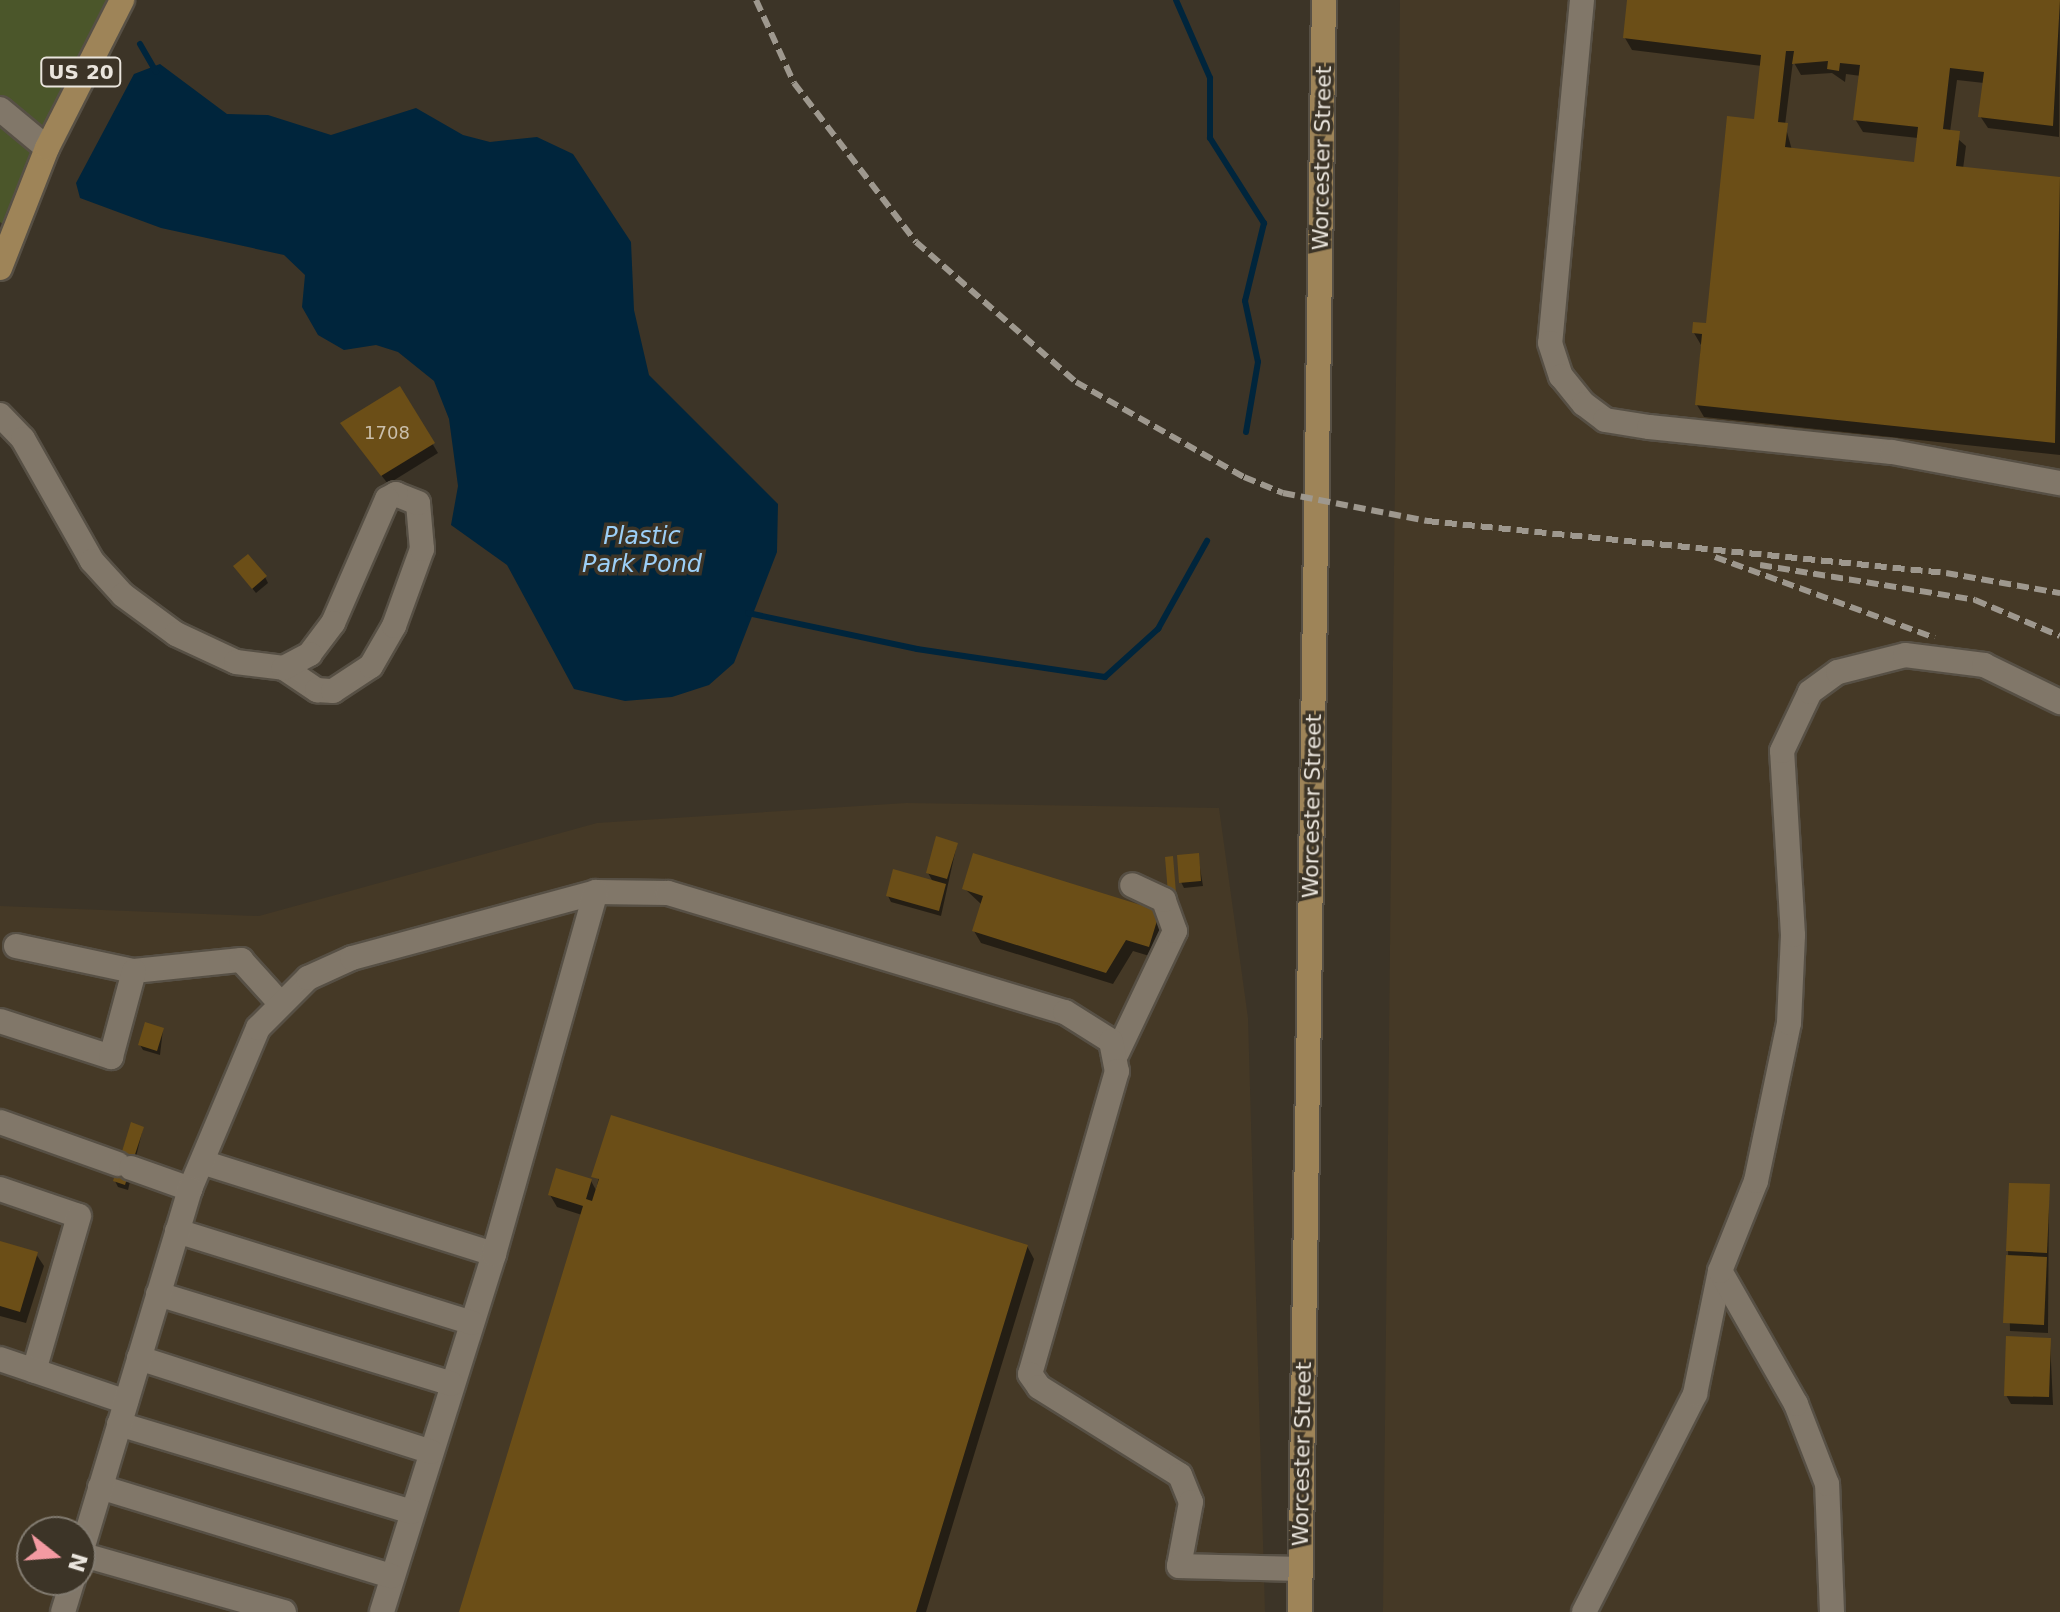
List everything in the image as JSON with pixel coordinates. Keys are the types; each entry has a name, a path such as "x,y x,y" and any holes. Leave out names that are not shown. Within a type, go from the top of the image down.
{"main road":[{"name":"US 20","path":"0,268 47,148 122,0"},
{"name":"Worcester Street","path":"1300,1612 1324,0"}],"street":[{"path":"1582,0 1550,343 1561,376 1584,404 1605,420 1892,452 2060,483"},
{"path":"0,109 47,148"},
{"path":"0,415 23,439 92,561 123,595 176,634 224,656 284,668 333,691 371,666 422,549 418,503 396,494 387,499 333,623 310,654 284,668"},
{"path":"1584,1612 1689,1408 1720,1271 1756,1181 1789,1023 1793,935 1782,751 1796,715 1810,692 1838,672 1905,655 1984,665 2060,702"},
{"path":"1132,885 1164,900 1175,931 1117,1053 1030,1374 1051,1396 1180,1475 1191,1502 1179,1566 1300,1569"},
{"path":"91,1516 190,1189 205,1163 258,1028 308,978 352,958 596,892 668,893 1065,1012 1103,1032 1117,1053"},
{"path":"382,1612 494,1254 596,892"},
{"path":"16,946 134,971 241,960 280,1003"},
{"path":"0,1021 111,1057 134,971"},
{"path":"0,1122 190,1189"},
{"path":"205,1163 494,1254"},
{"path":"0,1189 79,1216 34,1371"},
{"path":"177,1231 472,1323"},
{"path":"1720,1271 1796,1404 1827,1484 1832,1612"},
{"path":"158,1294 452,1384"},
{"path":"139,1358 431,1452"},
{"path":"0,1359 34,1371 122,1413 412,1512"},
{"path":"100,1487 392,1576"},
{"path":"96,1559 284,1612"}],"shaded area":[{"path":"1400,0 2060,0 2060,1612 1383,1612"},
{"path":"906,803 1219,808 1248,1018 1265,1612 0,1612 0,906 259,916 597,823"}],"green space":[{"path":"0,0 130,0 4,225 0,222"}],"water":[{"name":"Plastic Park Pond","path":"160,64 227,114 268,115 331,135 416,108 463,135 490,142 537,137 573,154 631,242 634,310 649,375 778,504 777,552 734,663 709,685 672,697 625,701 574,689 507,565 451,525 458,486 449,419 434,381 398,352 376,345 344,350 318,335 302,307 305,275 284,255 161,228 80,198 76,183 134,74"}],"building":[{"path":"1627,0 2060,0 2053,126 1978,117 1984,72 1950,68 1943,129 1960,131 1956,166 2060,177 2055,443 1695,405 1702,334 1692,333 1693,322 1706,323 1727,116 1754,119 1761,55 1623,38","holes":["1786,51 1794,51 1792,64 1828,61 1827,69 1839,71 1840,63 1860,65 1853,120 1918,127 1914,162 1785,147 1788,123 1778,122"]},
{"path":"400,386 435,443 381,476 340,423"},
{"path":"248,554 267,576 252,589 233,566"},
{"path":"936,836 958,843 947,879 926,873"},
{"path":"973,853 1160,911 1149,947 1126,940 1106,973 972,931 983,896 962,889"},
{"path":"1199,853 1201,881 1179,883 1177,855"},
{"path":"1173,856 1176,893 1168,893 1165,857"},
{"path":"893,869 946,884 939,911 886,896"},
{"path":"145,1022 164,1028 157,1051 138,1045"},
{"path":"611,1115 1028,1245 916,1612 459,1612 583,1206 548,1195 556,1168 592,1179 586,1199 592,1201 599,1179 591,1177"},
{"path":"131,1122 144,1127 125,1185 113,1181"},
{"path":"2009,1183 2050,1184 2047,1253 2006,1251"},
{"path":"0,1241 38,1252 20,1312 0,1306"},
{"path":"2006,1255 2047,1257 2044,1325 2003,1323"},
{"path":"2006,1336 2051,1338 2049,1397 2004,1396"}],"waterway":[{"path":"1176,0 1210,78 1210,138 1264,223 1245,301 1258,362 1246,432"},
{"path":"140,44 156,72"},
{"path":"748,613 917,649 1105,677 1158,629 1207,541"}],"railway":[{"path":"756,0 794,83 916,242 1076,382 1244,477 1283,493 1427,521 1946,573 2060,593"},
{"path":"1715,557 1935,638"},
{"path":"1760,565 1975,600 2060,636"}]}
